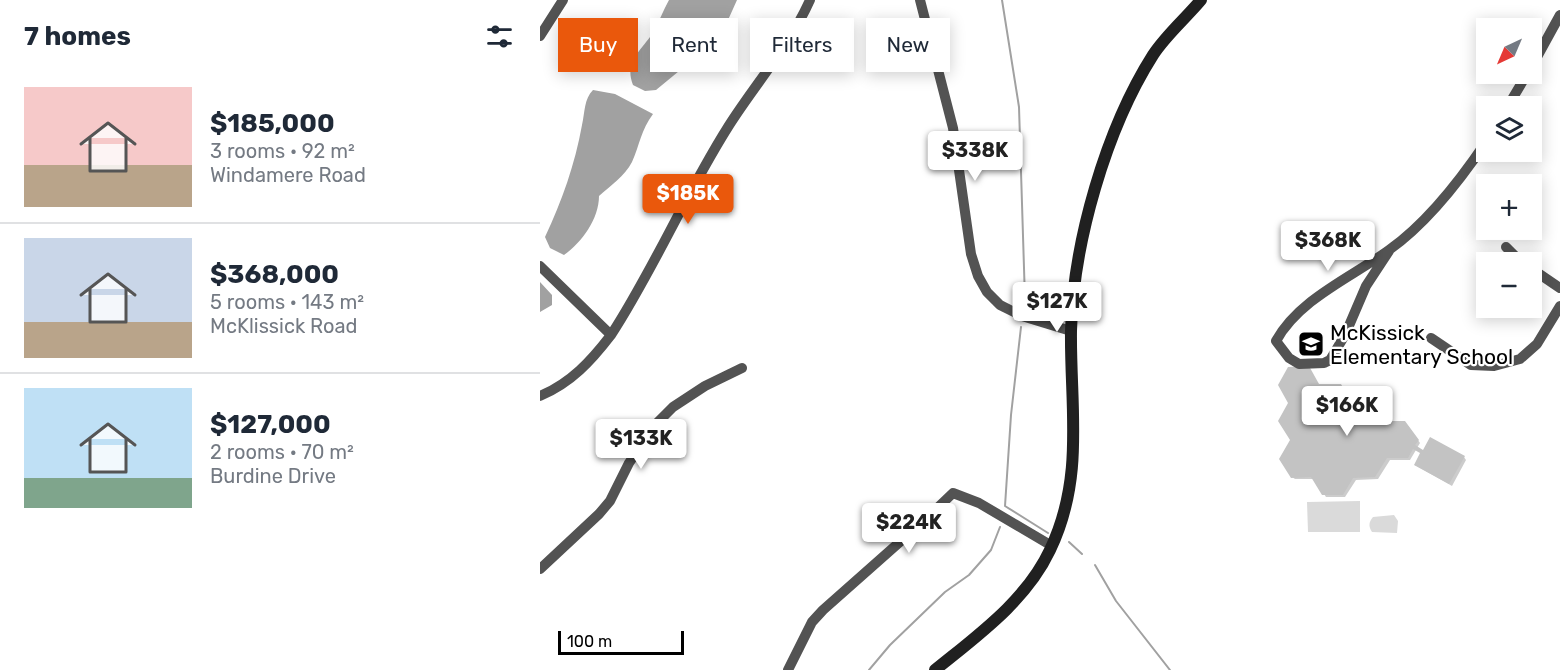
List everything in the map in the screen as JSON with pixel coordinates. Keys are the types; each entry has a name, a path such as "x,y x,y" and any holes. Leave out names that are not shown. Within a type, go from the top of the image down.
{"street":[{"path":"540,36 563,0"},
{"path":"540,396 574,377 611,335 635,298 713,151 787,43 810,0"},
{"path":"920,0 953,128 971,254 978,276 987,292 1000,305 1022,316 1071,331"},
{"path":"935,670 999,618 1016,600 1041,566 1052,546 1064,513 1072,464 1075,412 1071,331 1078,263 1097,183 1121,113 1154,54 1201,0"},
{"path":"1542,48 1560,15"},
{"path":"1389,251 1366,286 1345,335 1330,360 1324,363 1299,364 1289,358 1276,340 1288,322 1326,291 1403,240 1435,207 1476,158"},
{"path":"1506,247 1510,252"},
{"path":"540,266 611,335"},
{"path":"1542,276 1560,288"},
{"path":"1431,338 1471,365 1494,366 1511,362 1520,359 1537,344 1560,306"},
{"path":"540,569 610,501 629,463 656,424 674,406 705,386 742,368"},
{"path":"788,670 812,622 823,610 906,537 952,492 979,503 1052,546"}],"shaded area":[{"path":"669,0 737,0 729,18 660,18"},
{"path":"650,37 650,72 678,72 656,90 645,91 633,85 630,72 638,72 638,52"},
{"path":"593,90 615,94 653,114 629,167 599,196 593,221 577,244 564,255 550,248 545,237 567,182 576,154 586,102"},
{"path":"540,282 552,295 552,305 540,312"},
{"path":"1360,501 1360,532 1308,532 1307,502"},
{"path":"1394,515 1398,521 1397,533 1372,532 1370,524 1373,517"}],"building":[{"path":"1309,366 1319,384 1341,384 1350,400 1353,396 1359,400 1356,404 1376,404 1386,421 1405,421 1419,440 1415,445 1423,450 1430,437 1465,456 1449,484 1414,465 1420,453 1413,449 1408,458 1387,458 1375,477 1353,478 1343,495 1322,495 1311,477 1291,478 1279,459 1290,440 1278,421 1288,403 1278,385 1288,367"}],"waterway":[{"path":"1002,0 1019,107 1025,300"},
{"path":"1021,327 1011,415 1005,506 1048,533"},
{"path":"869,670 890,645 945,592 969,575 991,550 1000,527"},
{"path":"1069,542 1082,554"},
{"path":"1095,565 1116,601 1170,670"}],"place":[{"name":"McKissick Elementary School","path":"1311,344"}]}
